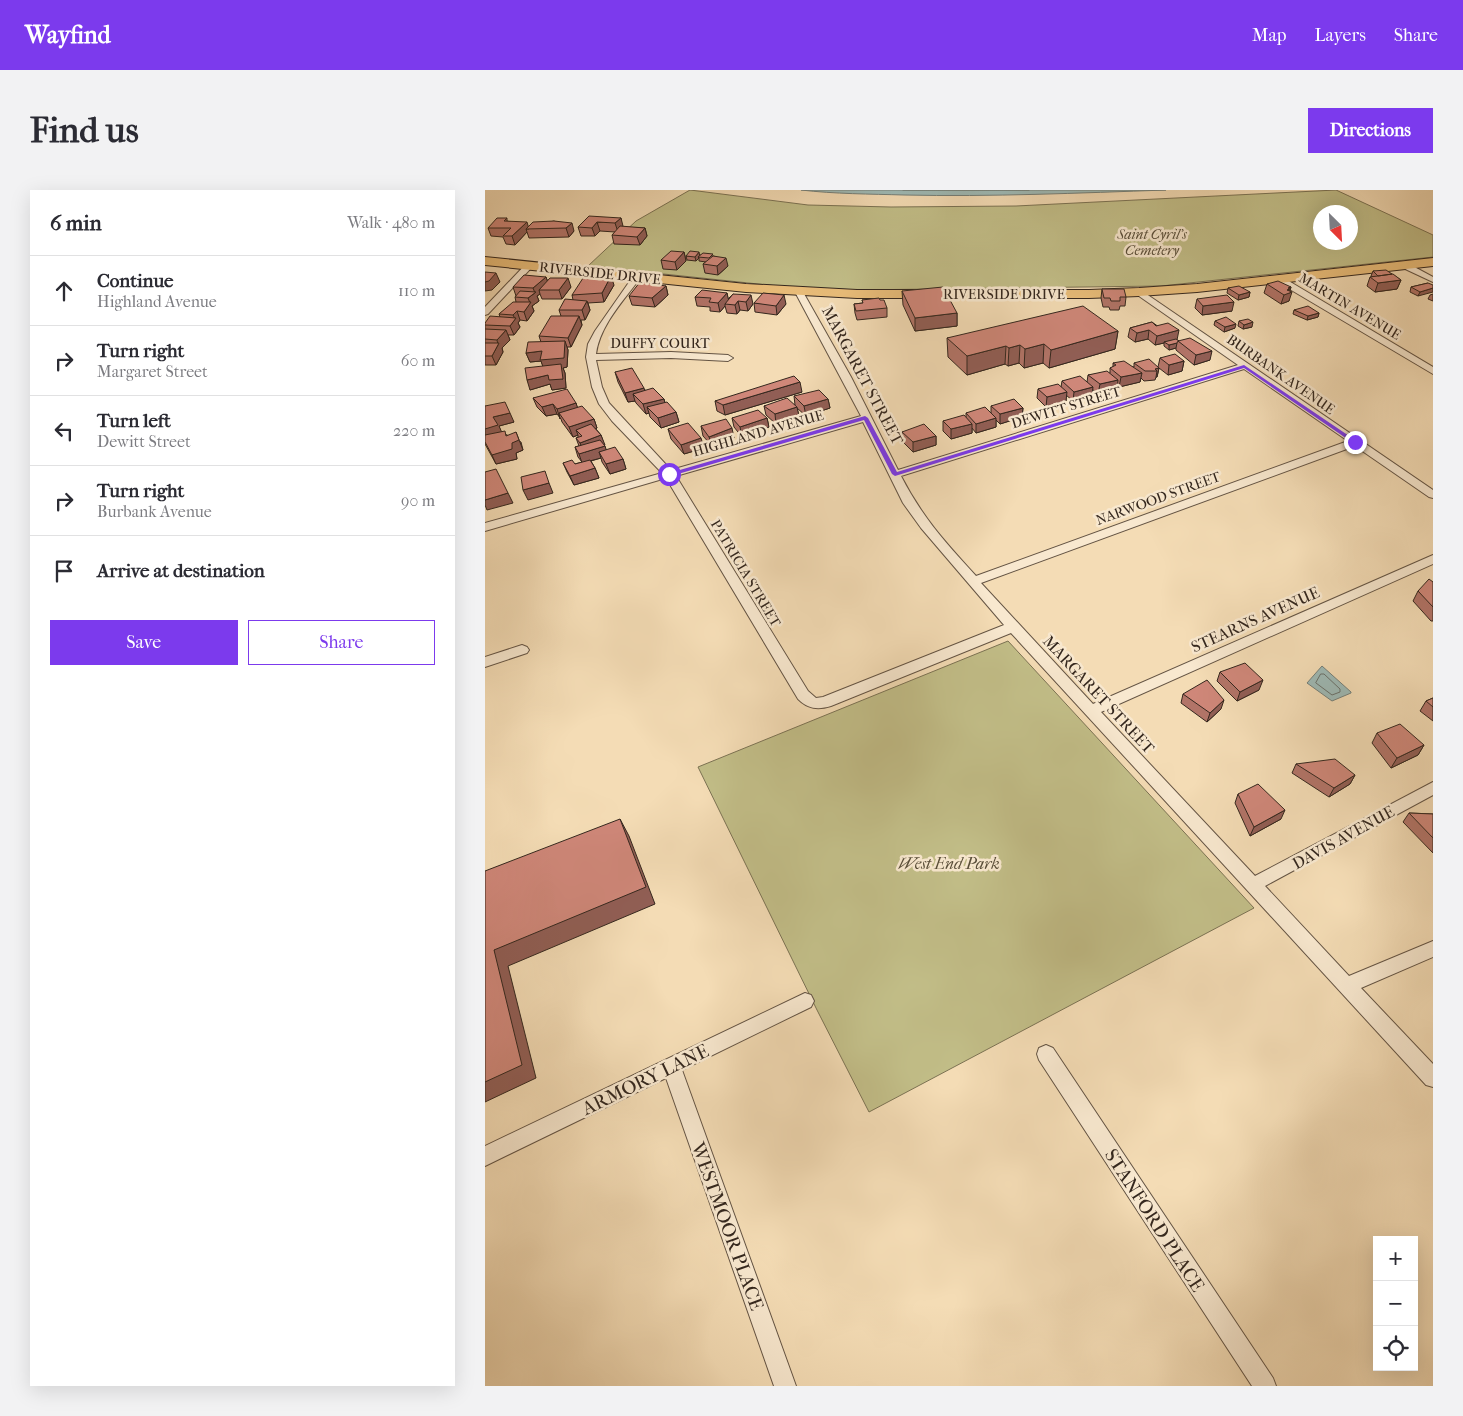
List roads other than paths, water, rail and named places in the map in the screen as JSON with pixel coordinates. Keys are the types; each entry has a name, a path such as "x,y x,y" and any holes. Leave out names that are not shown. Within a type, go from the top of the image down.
{"main road":[{"name":"RIVERSIDE DRIVE","path":"485,261 799,292 1089,294 1139,292 1279,279 1433,262"}],"street":[{"path":"1404,265 1433,280"},
{"path":"485,312 529,266"},
{"name":"PATRICIA STREET","path":"637,277 599,331 591,357 595,381 604,404 669,474 809,702 816,704 826,702 1013,627"},
{"name":"MARTIN AVENUE","path":"1279,279 1433,371"},
{"name":"MARGARET STREET","path":"799,292 846,377 909,503 925,526 1013,627 1433,1078"},
{"name":"BURBANK AVENUE","path":"1139,292 1433,495"},
{"name":"DUFFY COURT","path":"591,357 671,355 728,358"},
{"name":"DEWITT STREET","path":"895,474 1244,366"},
{"name":"HIGHLAND AVENUE","path":"485,528 865,418"},
{"name":"NARWOOD STREET","path":"972,582 1355,442"},
{"path":"1417,484 1433,478"},
{"name":"STEARNS AVENUE","path":"1090,710 1433,559"},
{"path":"485,662 522,650"},
{"name":"DAVIS AVENUE","path":"1253,886 1433,788"},
{"path":"1347,984 1433,949"},
{"name":"ARMORY LANE","path":"485,1156 805,1001"},
{"name":"STANFORD PLACE","path":"1046,1054 1265,1386"},
{"name":"WESTMOOR PLACE","path":"671,1067 785,1386"}],"water":[{"path":"801,190 1166,190 904,195"},
{"path":"1322,666 1351,693 1332,701 1307,683"}],"park label":[{"name":"Saint Cyril's Cemetery","path":"1152,242"},
{"name":"West End Park","path":"949,863"}]}
